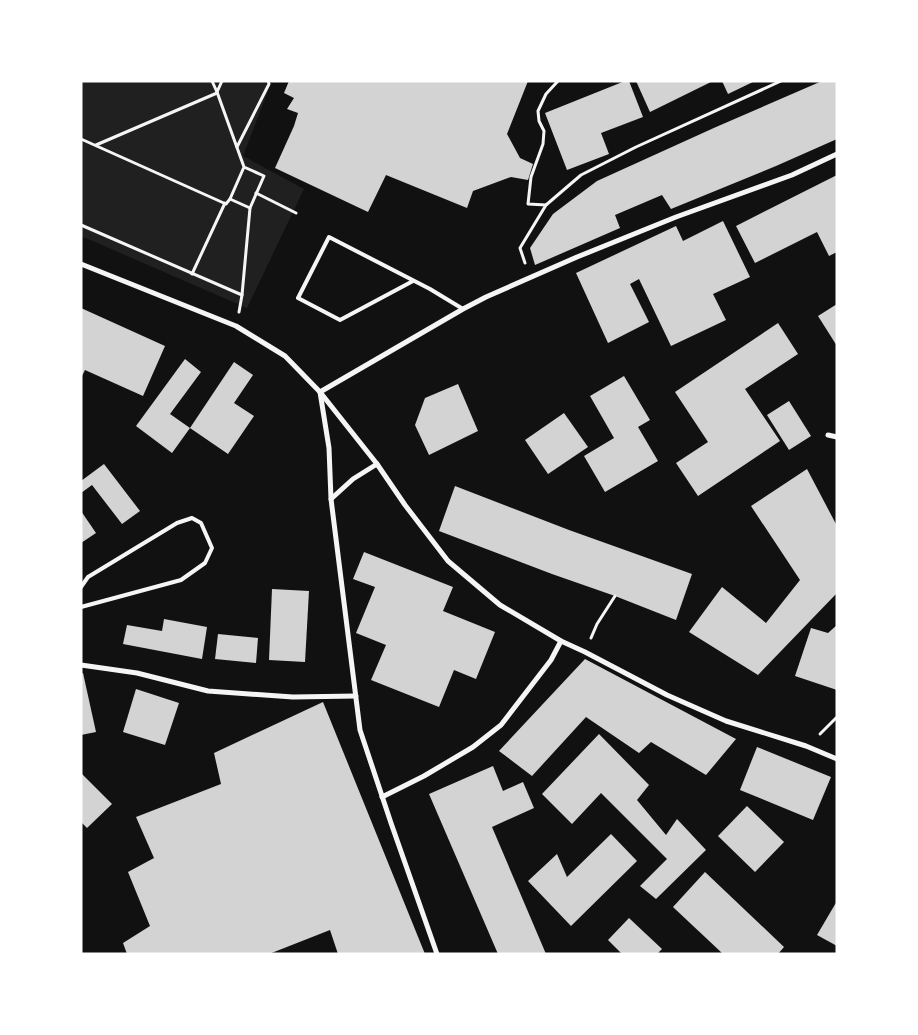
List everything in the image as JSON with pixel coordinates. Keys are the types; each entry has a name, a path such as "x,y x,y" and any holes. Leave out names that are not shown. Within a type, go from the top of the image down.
{"street":[{"path":"320,392 486,297 577,257 676,217 792,175 837,154"},
{"path":"81,264 236,326 285,356 320,392 377,464 404,505 448,561 500,606 561,641 667,695 726,721 806,746 837,759"},
{"path":"320,392 329,448 331,499 360,730 437,954"},
{"path":"828,435 837,437"},
{"path":"331,499 353,479 377,464"},
{"path":"382,797 424,776 465,752 501,725 551,660 561,641"},
{"path":"81,665 137,673 208,691 293,697 356,696"}],"lane":[{"path":"413,281 340,320 298,298 328,237 430,289 463,309"},
{"path":"81,587 88,577 177,523 192,518 201,523 212,548 205,563 181,580 81,607"},
{"path":"81,576 88,577"}],"path":[{"path":"192,274 244,167 212,81"},
{"path":"96,146 217,93 222,81"},
{"path":"237,147 269,84 268,81"},
{"path":"546,205 528,204 531,177 543,144 544,131 539,121 538,111 546,94 558,81"},
{"path":"529,278 520,248 546,205 581,175 636,147 782,81"},
{"path":"81,139 225,203"},
{"path":"236,326 242,295 250,208 264,176 244,167"},
{"path":"256,193 296,213"},
{"path":"230,199 250,208"},
{"path":"81,225 242,295"},
{"path":"585,652 597,624 616,596"},
{"path":"806,746 837,717"}],"shaded area":[{"path":"81,81 265,81 268,91 243,156 304,189 247,308 81,236"}],"building":[{"path":"289,81 528,81 507,134 520,158 533,164 528,180 511,177 473,191 467,208 386,175 368,212 275,168 298,113 287,109 294,98 284,93"},
{"path":"629,81 643,117 601,133 609,154 567,170 545,113"},
{"path":"636,81 713,81 650,112"},
{"path":"722,81 755,81 728,94"},
{"path":"822,81 837,81 837,139 671,209 662,195 615,215 620,228 535,265 530,248 553,214 597,181"},
{"path":"837,175 837,252 829,256 817,232 755,263 736,226"},
{"path":"723,221 750,277 713,294 726,320 671,346 639,279 630,284 649,322 608,343 576,273 676,226 683,241"},
{"path":"837,304 837,346 818,316"},
{"path":"81,308 165,346 143,396 85,370 81,378"},
{"path":"778,323 798,354 745,389 780,441 698,496 676,463 708,442 675,392"},
{"path":"185,359 201,372 170,414 190,428 172,453 136,426"},
{"path":"234,362 253,375 234,403 254,416 228,454 190,428"},
{"path":"624,376 650,420 638,427 658,461 605,492 584,456 614,438 590,396"},
{"path":"458,384 478,431 429,455 415,425 425,398"},
{"path":"789,401 811,436 789,450 767,415"},
{"path":"564,413 588,447 548,474 525,440"},
{"path":"104,464 140,511 122,524 92,485 81,493 81,481"},
{"path":"807,469 837,526 837,593 758,675 689,632 722,587 766,623 800,580 751,506"},
{"path":"455,486 569,530 692,574 676,620 439,531"},
{"path":"81,511 96,533 81,543"},
{"path":"364,552 453,587 443,611 495,632 476,679 454,670 439,707 371,680 386,645 356,633 375,587 353,579"},
{"path":"272,589 309,591 305,662 269,660"},
{"path":"164,619 207,627 202,659 123,644 127,625 162,631"},
{"path":"837,625 837,690 795,676 811,628 828,633"},
{"path":"218,634 258,638 256,663 215,659"},
{"path":"585,659 736,739 706,775 651,742 639,753 586,717 532,776 499,751"},
{"path":"83,673 96,732 81,735 81,674"},
{"path":"136,689 179,703 165,745 123,732"},
{"path":"323,702 425,954 338,954 330,930 269,954 127,954 123,943 150,926 128,872 154,858 136,817 221,784 214,753"},
{"path":"599,734 649,785 637,800 666,835 677,819 706,850 656,899 640,886 667,859 601,793 572,824 542,794"},
{"path":"757,747 831,777 813,820 740,790"},
{"path":"493,766 503,791 523,782 534,808 492,827 546,954 498,954 429,794"},
{"path":"81,773 112,804 87,828 81,822"},
{"path":"747,806 784,842 755,872 718,836"},
{"path":"611,834 637,861 571,926 528,881 557,854 567,877"},
{"path":"705,872 784,947 778,954 723,954 673,907"},
{"path":"837,901 837,946 817,935"},
{"path":"629,918 662,949 657,954 622,954 608,940"}]}
